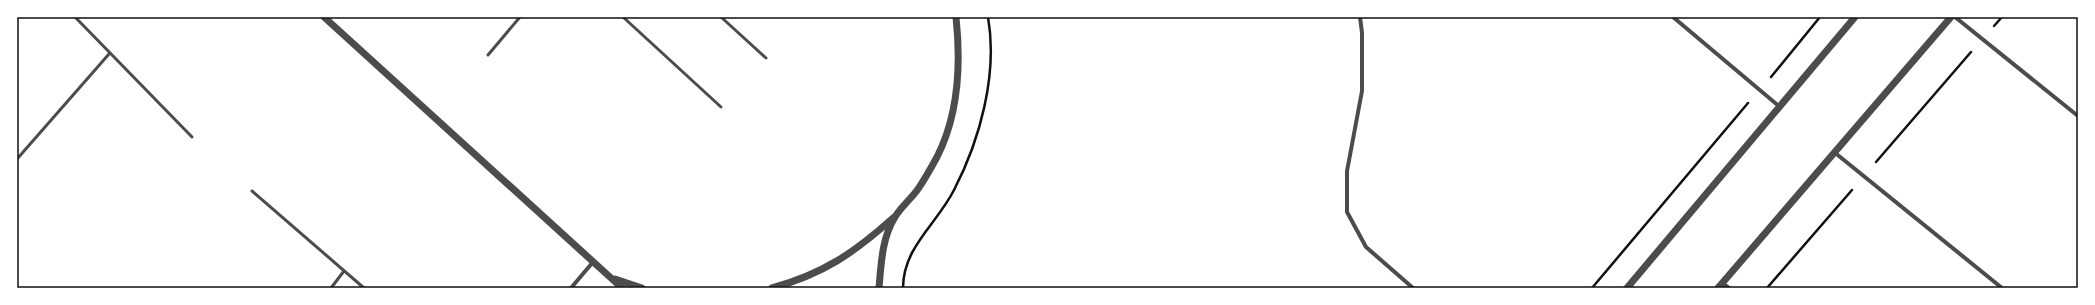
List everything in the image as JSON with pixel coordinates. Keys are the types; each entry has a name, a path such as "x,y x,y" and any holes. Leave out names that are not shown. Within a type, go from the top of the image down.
{"street":[{"path":"324,17 622,288"},
{"path":"772,288 798,280 834,264 866,243 894,217 919,188 938,156 950,121 958,84 960,46 956,17"},
{"path":"1360,17 1362,33 1362,91 1347,171 1347,212 1366,247 1413,288"},
{"path":"1673,17 1780,107"},
{"path":"1627,288 1855,17"},
{"path":"1729,288 1720,285 1951,17"},
{"path":"1955,17 2078,116"},
{"path":"1834,152 2002,288"},
{"path":"879,288 887,236 894,217"},
{"path":"572,288 593,262"},
{"path":"609,277 642,288"}],"lane":[{"path":"75,17 109,54 192,137"},
{"path":"488,55 520,17"},
{"path":"623,17 721,107"},
{"path":"721,17 766,58"},
{"path":"17,159 109,54"},
{"path":"252,191 364,288"},
{"path":"331,288 344,271"}],"path":[{"path":"1592,288 1820,17"},
{"path":"1767,288 2002,17"}]}
